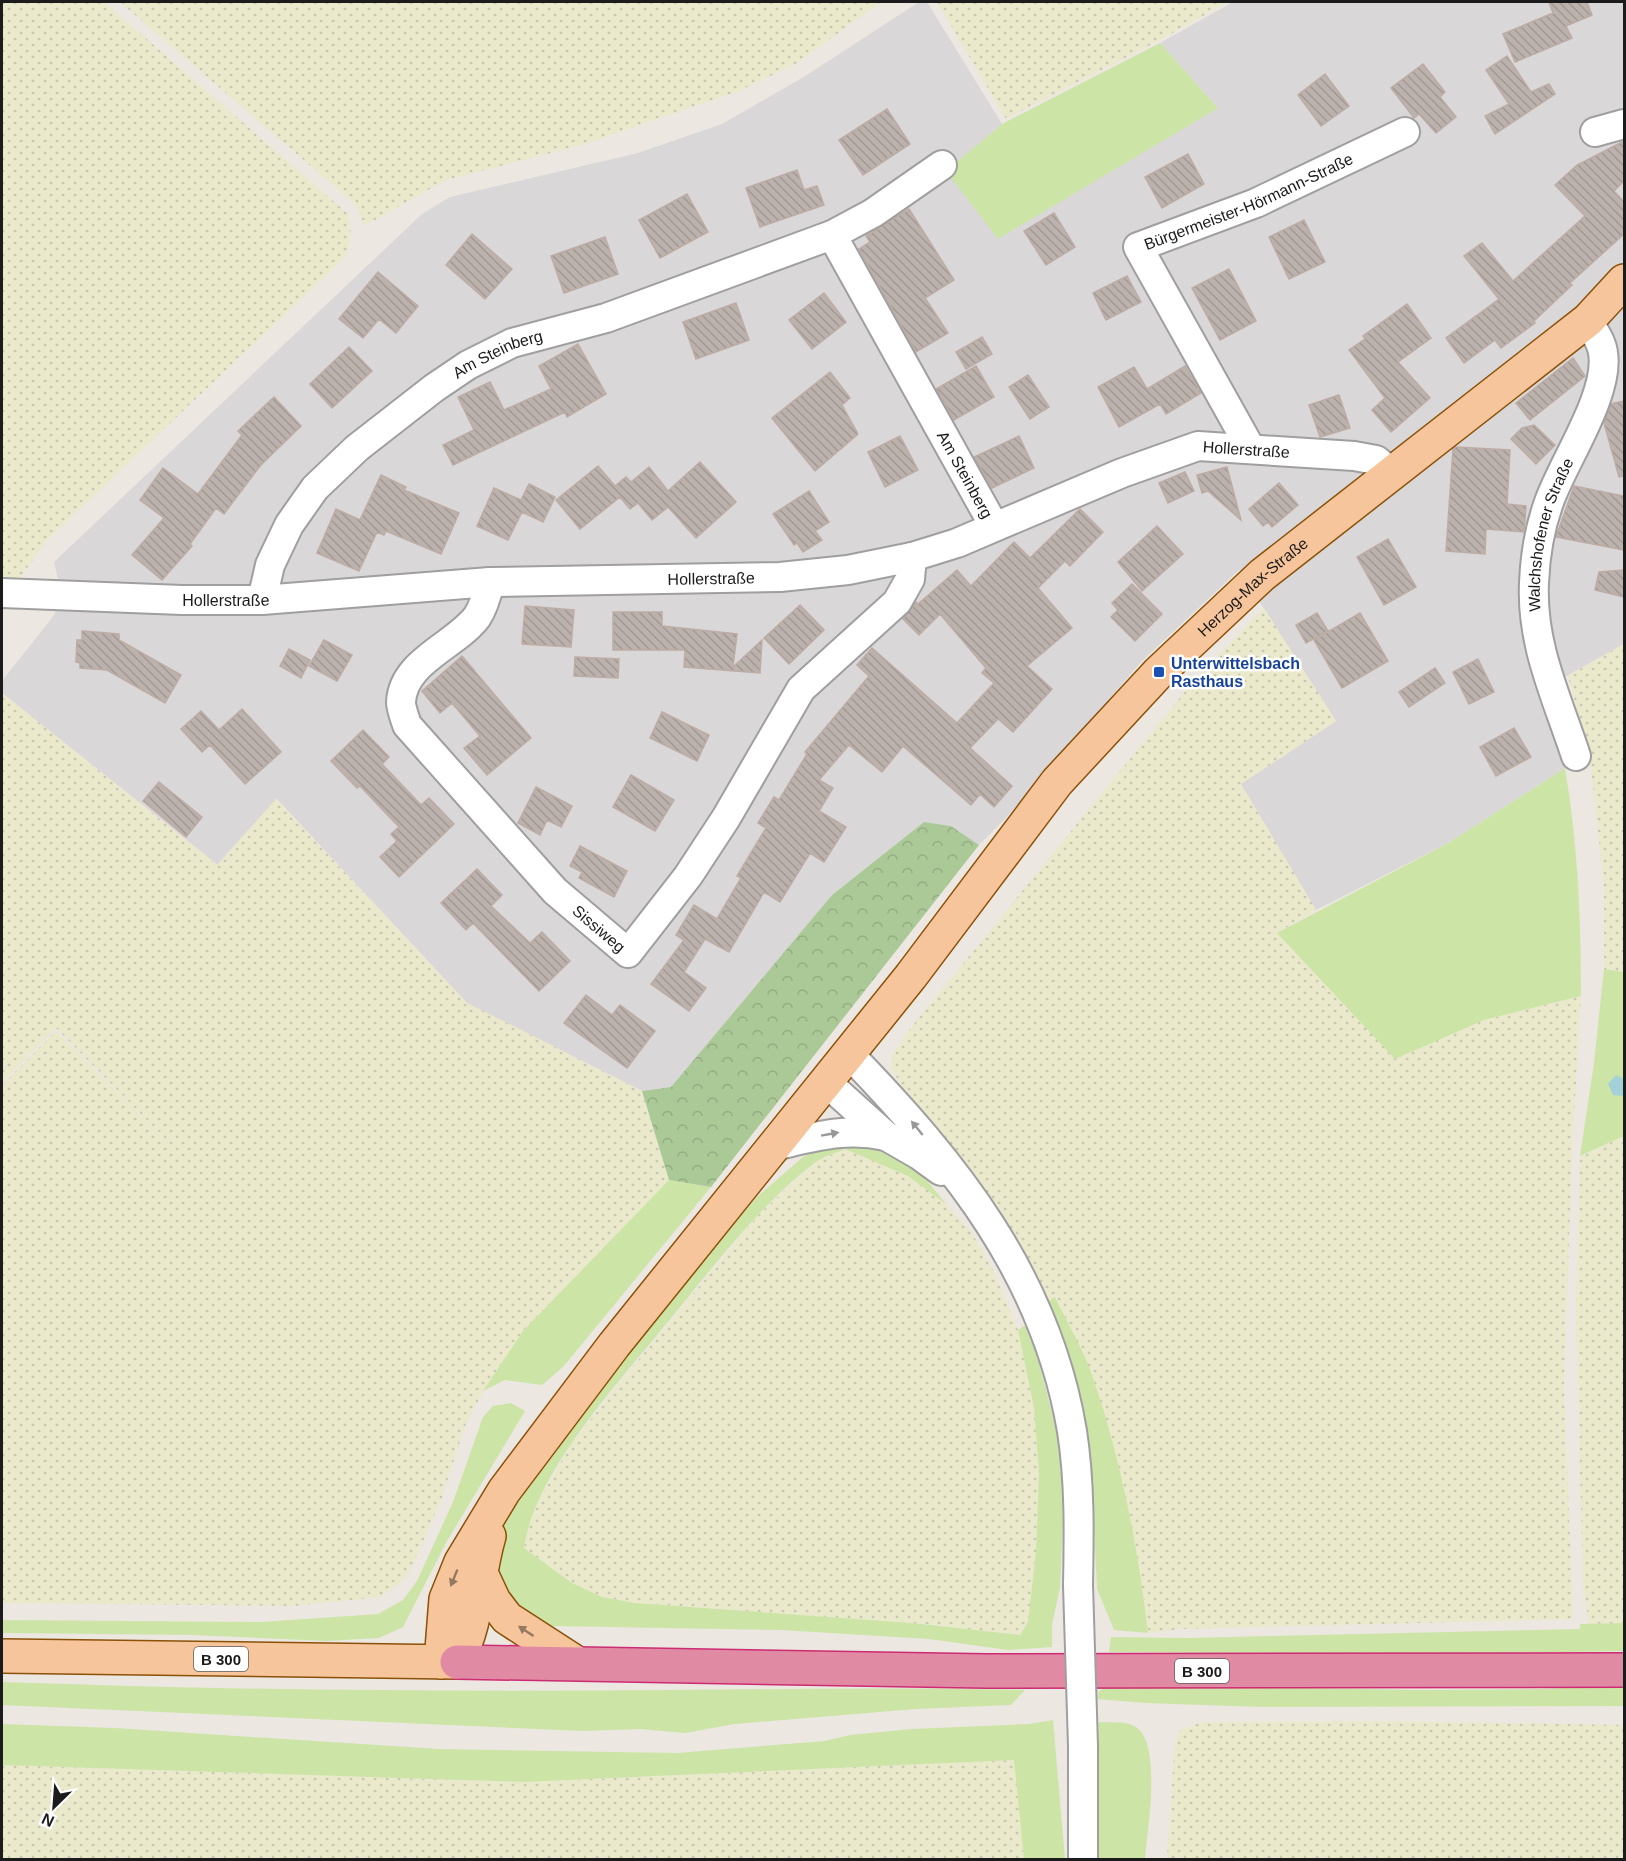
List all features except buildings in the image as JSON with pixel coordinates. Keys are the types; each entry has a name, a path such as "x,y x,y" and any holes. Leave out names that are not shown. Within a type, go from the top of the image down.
{"highway":[{"name":"B 300","path":"449,1662 575,1662 986,1671 1624,1670"}],"main road":[{"name":"Herzog-Max-Straße","path":"449,1662 446,1599 465,1554 504,1491 614,1345 911,976 1008,844 1057,782 1159,672 1262,575 1588,320 1624,281"},
{"path":"449,1662 473,1624 480,1571 504,1491"},
{"path":"480,1571 494,1601 507,1618 575,1662"},
{"name":"B 300","path":"2,1656 449,1662"}],"street":[{"path":"1595,132 1624,124"},
{"name":"Bürgermeister-Hörmann-Straße","path":"1251,449 1138,247 1256,203 1405,132"},
{"name":"Am Steinberg","path":"262,600 270,565 289,525 315,488 357,448 434,388 468,365 512,343 606,318 832,235 873,213 942,165"},
{"name":"Am Steinberg","path":"832,235 994,526"},
{"name":"Walchshofener Straße","path":"1576,756 1543,663 1534,619 1534,582 1539,544 1549,502 1596,397 1604,370 1603,351 1588,320"},
{"name":"Hollerstraße","path":"2,593 182,600 262,600 490,582 780,577 848,570 912,557 957,543 1122,473 1198,446 1354,456 1376,460 1391,472"},
{"name":"Sissiweg","path":"490,582 486,602 476,619 413,672 404,687 400,704 407,725 555,891 628,953 688,876 801,689 897,602 910,579 912,557"},
{"path":"849,1054 903,1110 988,1220 1015,1263 1036,1310 1056,1370 1072,1430 1079,1500 1078,1585 1083,1746 1083,1860"},
{"path":"826,1082 886,1136 920,1155 966,1190"},
{"path":"774,1146 831,1133 861,1130 886,1136"}],"shaded area":[{"path":"919,2 927,2 1002,124 946,172 1218,108 1160,43 1233,2 1624,2 1624,644 1540,691 1565,768 1450,842 1316,910 1241,784 1336,721 1239,570 1141,662 1005,819 979,845 951,826 924,822 832,895 671,1087 642,1091 467,1003 277,799 218,865 2,693 2,681 55,614 58,579 54,562 422,214 450,197 638,153 722,124 807,75"}],"green space":[{"path":"2,2 104,2 348,214 351,234 347,254 336,266 48,539 16,583 2,585"},
{"path":"120,2 881,2 797,63 739,91 585,144 446,180 364,226 356,205"},
{"path":"937,2 1228,2 1160,40 1006,119"},
{"path":"1160,43 1218,108 998,239 946,171 1002,124"},
{"path":"1264,608 1336,721 1241,784 1316,910 1277,933 1395,1058 1484,1020 1581,996 1572,1150 1564,1385 1573,1619 1181,1629 1148,1633 1143,1593 1111,1437 1090,1370 1056,1298 1046,1303 999,1213 935,1125 901,1085 891,1067 893,1054 905,1035 1187,689"},
{"path":"1624,644 1624,972 1621,972 1604,969 1604,887 1590,757 1568,676"},
{"path":"2,693 217,865 276,799 467,1003 642,1091 669,1180 523,1331 483,1391 465,1426 441,1500 410,1571 400,1583 380,1597 293,1606 2,1603 2,1085 56,1031 181,1154 56,1028 2,1082"},
{"path":"1565,768 1578,882 1581,996 1484,1020 1395,1059 1277,933 1450,842"},
{"path":"924,822 951,826 979,845 711,1187 669,1180 642,1091 671,1087 832,895"},
{"path":"1604,969 1624,972 1624,1136 1580,1156 1594,1063"},
{"path":"1624,1136 1624,1623 1589,1624 1583,1586 1576,1314 1580,1157"},
{"path":"859,1140 915,1166 946,1204 908,1176 845,1149 819,1160 796,1178 776,1196 719,1260 582,1429 544,1489 531,1519 524,1548 572,1583 602,1597 635,1603 912,1623 1020,1635 1028,1622 1036,1551 1039,1472 1034,1408 1018,1330 1029,1323 1057,1433 1064,1499 1060,1587 1052,1625 1052,1647 1008,1650 929,1639 781,1630 552,1626 527,1622 497,1594 495,1539 514,1496 702,1257 757,1197 803,1157 830,1142"},
{"path":"845,1149 908,1176 943,1201 972,1233 993,1270 1018,1330 1034,1408 1039,1472 1036,1551 1028,1622 1020,1635 912,1623 635,1603 602,1597 572,1583 524,1548 526,1532 540,1498 570,1446 620,1382 759,1214 817,1161"},
{"path":"669,1180 711,1187 564,1366 542,1385 505,1380 483,1391 523,1331"},
{"path":"1055,1297 1087,1363 1111,1436 1127,1501 1148,1633 1114,1630 1097,1589 1093,1505 1084,1431 1046,1303"},
{"path":"511,1403 525,1411 447,1541 403,1627 379,1638 326,1641 192,1635 2,1633 2,1620 261,1622 378,1614 403,1600 417,1581 453,1502 483,1417 493,1406"},
{"path":"1624,1623 1624,1651 1422,1655 1109,1652 1111,1637 1186,1638 1580,1629 1580,1624"},
{"path":"2,1682 252,1689 586,1691 892,1688 1025,1690 1011,1705 916,1709 735,1724 685,1733 640,1729 583,1731 2,1705"},
{"path":"1624,1684 1624,1706 1261,1707 1097,1699 1099,1691 1109,1685 1423,1690 1545,1689"},
{"path":"1053,1720 1065,1859 1024,1859 1014,1760 522,1782 2,1765 2,1724 115,1728 439,1749 677,1753 825,1741 850,1735 911,1729 1029,1724"},
{"path":"1380,1721 1624,1725 1624,1859 1167,1859 1175,1741 1181,1729 1204,1722"},
{"path":"1099,1722 1132,1725 1142,1733 1148,1747 1151,1786 1145,1859 1093,1860 1095,1732"},
{"path":"1015,1760 1024,1859 2,1860 2,1765 522,1782"}],"water":[{"path":"1616,1075 1624,1079 1624,1096 1613,1095 1608,1084"}],"place":[{"name":"Unterwittelsbach Rasthaus","path":"1159,672"}]}
